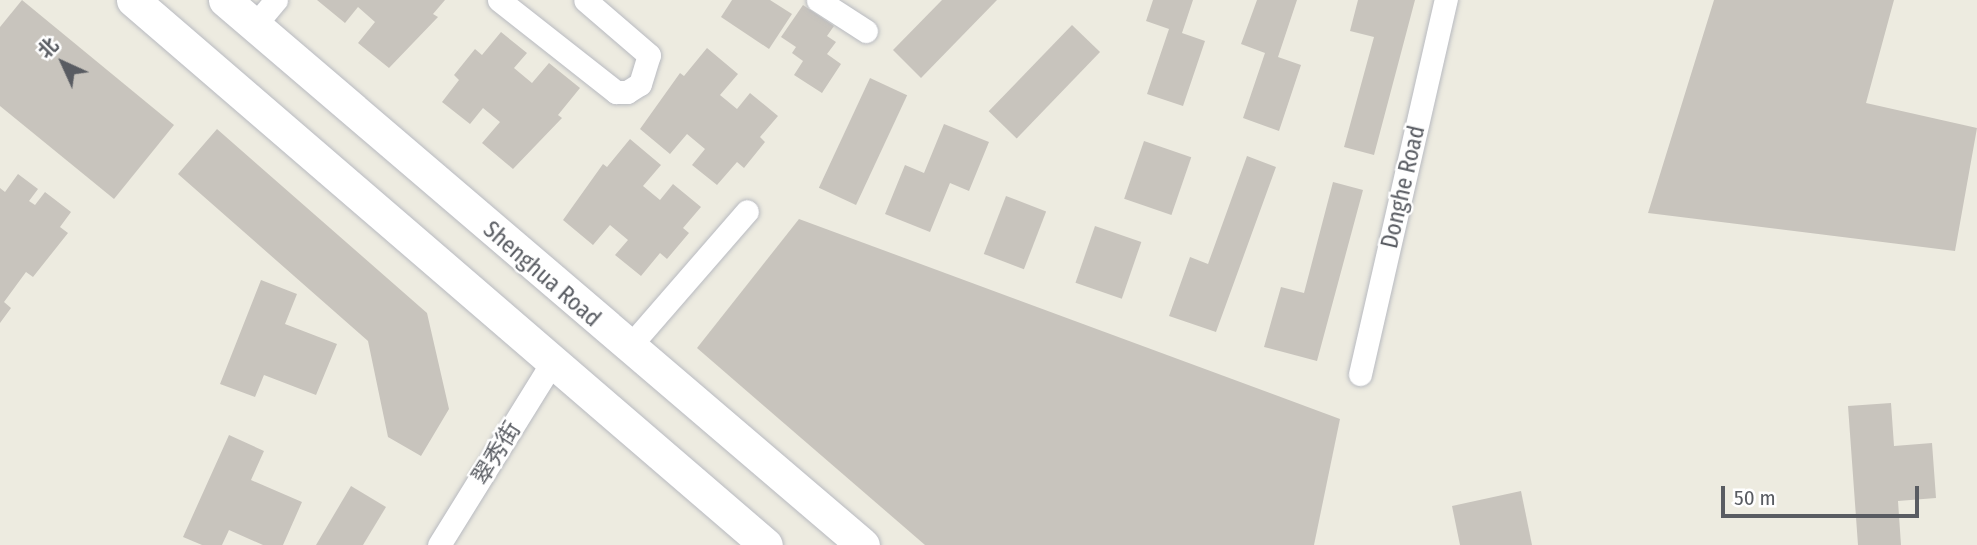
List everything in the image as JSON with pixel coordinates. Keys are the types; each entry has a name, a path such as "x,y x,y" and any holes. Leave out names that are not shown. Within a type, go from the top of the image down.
{"main road":[{"path":"133,0 766,545"},
{"name":"Shenghua Road","path":"225,0 628,348 863,545"}],"street":[{"path":"254,26 276,0"},
{"path":"499,0 615,92 627,92 640,83 649,55 585,0"},
{"path":"818,0 866,31"},
{"name":"Donghe Road","path":"1360,374 1446,0"},
{"path":"628,348 747,211"},
{"name":"翠秀街","path":"439,545 553,361"}],"building":[{"path":"22,0 174,125 114,199 0,106 0,27"},
{"path":"317,0 445,0 433,14 438,17 389,68 358,43 375,22 358,7 345,23"},
{"path":"732,0 770,0 792,14 769,49 721,17"},
{"path":"942,0 997,0 921,78 893,50"},
{"path":"1153,0 1193,0 1182,33 1205,41 1183,106 1147,94 1169,29 1146,21"},
{"path":"1257,0 1297,0 1278,57 1301,65 1279,131 1243,118 1265,53 1241,44"},
{"path":"1358,0 1415,0 1374,155 1344,147 1374,37 1350,31"},
{"path":"1714,0 1894,0 1866,103 1977,128 1955,251 1648,213"},
{"path":"803,5 834,26 827,36 836,42 827,54 841,64 822,93 794,75 803,61 792,53 796,47 781,37"},
{"path":"1072,25 1100,52 1017,138 989,111"},
{"path":"501,32 527,53 514,68 532,83 549,63 580,88 558,115 562,118 513,169 482,143 500,122 483,108 470,124 442,102 459,80 454,75 475,49 482,55"},
{"path":"707,48 738,74 720,95 737,109 750,93 778,116 760,137 765,142 744,168 737,162 717,185 692,165 705,149 687,134 670,154 640,129 680,73 684,76"},
{"path":"870,78 907,95 856,205 819,188"},
{"path":"944,124 989,142 969,191 950,183 930,232 885,214 905,165 924,173"},
{"path":"217,129 427,313 449,409 421,456 388,437 368,341 178,174"},
{"path":"630,139 661,165 643,186 660,200 673,184 701,207 683,228 689,233 667,259 660,253 641,276 615,255 628,240 610,225 593,245 563,220 603,164 607,167"},
{"path":"1144,141 1191,157 1171,215 1124,199"},
{"path":"1247,156 1276,167 1216,332 1169,316 1190,257 1208,264"},
{"path":"18,174 38,189 29,201 35,205 45,192 71,212 60,227 68,233 33,277 26,272 4,302 11,308 0,323 0,188 5,192"},
{"path":"1333,182 1363,190 1317,361 1264,347 1281,287 1304,293"},
{"path":"1006,196 1046,211 1024,269 984,254"},
{"path":"799,219 1340,419 1314,545 925,545 697,348"},
{"path":"1095,226 1141,242 1122,299 1075,283"},
{"path":"261,280 297,294 285,324 337,344 316,395 264,375 255,397 220,384"},
{"path":"1891,403 1894,446 1932,443 1936,498 1898,501 1901,545 1858,545 1848,406"},
{"path":"229,435 264,451 251,480 302,502 283,545 263,545 229,530 222,545 202,545 183,537"},
{"path":"351,486 386,507 363,545 316,545"},
{"path":"1521,491 1532,545 1460,545 1452,506"}]}
